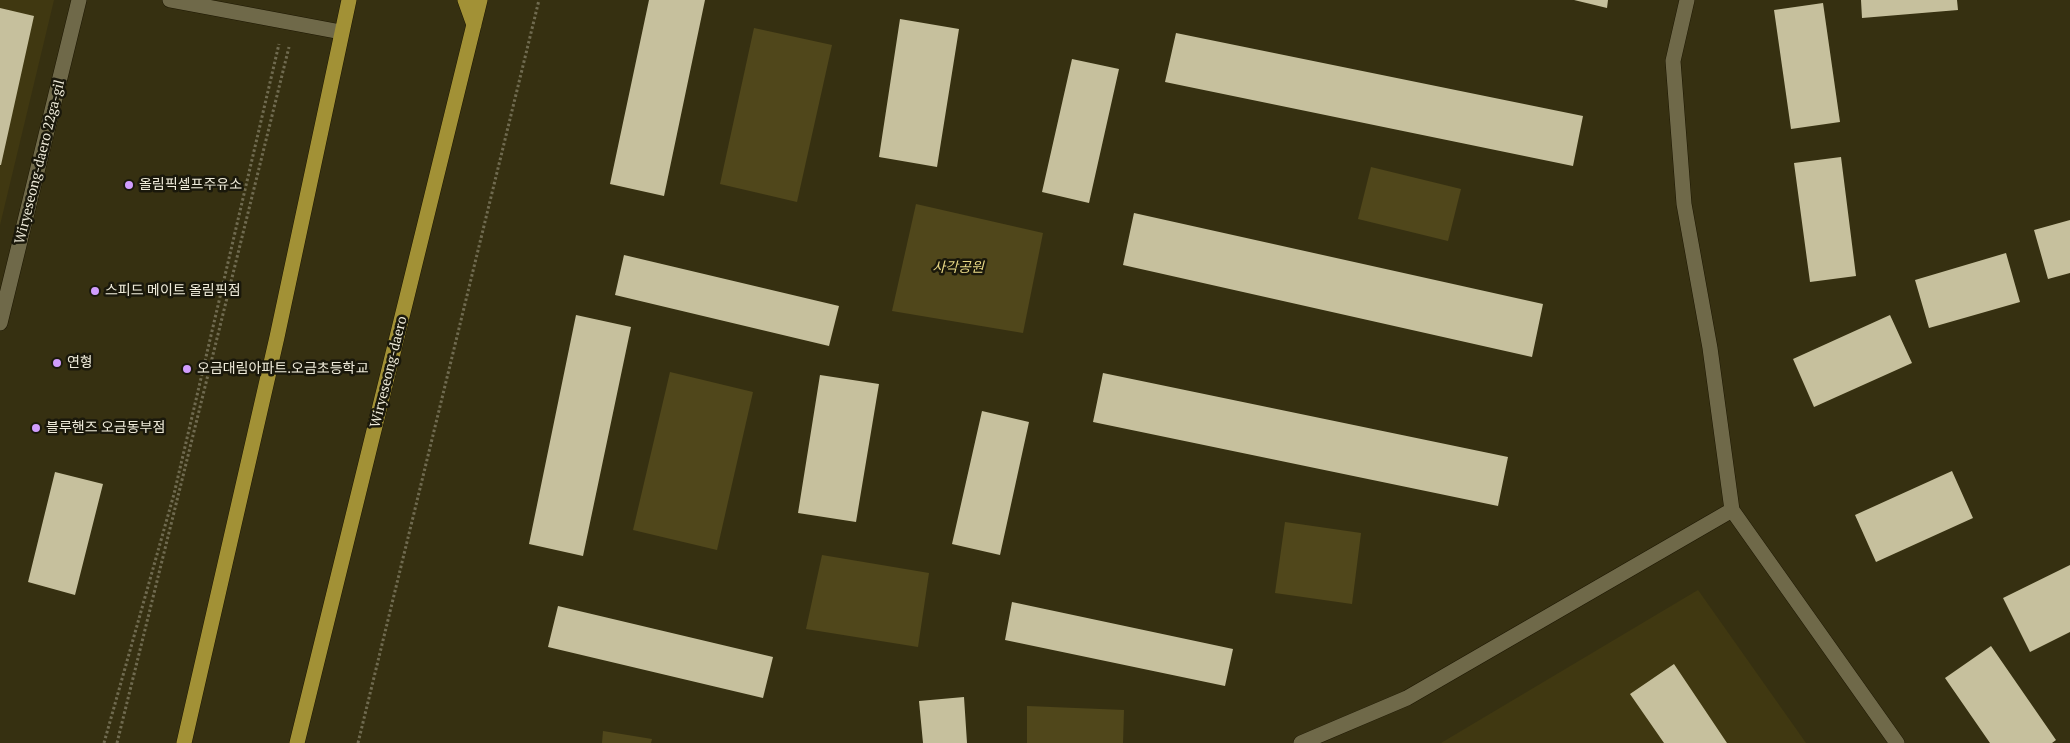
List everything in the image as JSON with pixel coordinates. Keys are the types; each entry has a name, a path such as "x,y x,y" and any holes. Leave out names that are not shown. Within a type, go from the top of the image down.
{"main road":[{"path":"186,741 277,337 349,0"},
{"path":"466,0 474,26"},
{"name":"Wiryeseong-daero","path":"297,743 480,0"}],"street":[{"name":"Wiryeseong-daero 22ga-gil","path":"0,323 79,0"},
{"path":"170,0 341,32"},
{"path":"1687,0 1673,61 1684,204 1710,348 1732,510 1897,743"},
{"path":"1301,743 1407,698 1732,510"}],"path":[{"path":"358,743 539,0"},
{"path":"104,743 174,494 290,22"},
{"path":"117,743 290,22"}],"shaded area":[{"path":"0,0 54,0 0,225"},
{"path":"1698,590 1806,743 1441,743"}],"green space":[{"path":"754,28 832,45 797,202 720,184"},
{"path":"1371,167 1461,189 1448,241 1358,219"},
{"name":"사각공원","path":"916,204 1043,233 1023,333 892,311"},
{"path":"670,372 753,392 717,550 633,530"},
{"path":"1285,522 1361,533 1352,604 1275,593"},
{"path":"822,555 929,573 918,647 806,629"},
{"path":"1027,706 1124,710 1123,743 1027,743"},
{"path":"603,731 652,739 651,743 602,743"}],"building":[{"path":"649,0 705,0 664,196 610,184"},
{"path":"1574,0 1608,0 1607,8"},
{"path":"1861,0 1957,0 1958,10 1862,18"},
{"path":"1823,3 1840,122 1791,129 1774,10"},
{"path":"0,8 34,16 1,165 0,165"},
{"path":"900,19 959,29 937,167 879,157"},
{"path":"1176,33 1583,116 1573,166 1165,82"},
{"path":"1072,59 1119,69 1089,203 1042,192"},
{"path":"1841,157 1856,276 1810,282 1794,163"},
{"path":"1134,213 1543,304 1532,357 1123,265"},
{"path":"2070,220 2070,273 2048,279 2034,230"},
{"path":"2006,253 2020,302 1929,328 1915,280"},
{"path":"624,255 839,306 829,346 615,295"},
{"path":"576,315 631,327 583,556 529,544"},
{"path":"1890,315 1912,363 1814,407 1793,359"},
{"path":"1103,373 1508,457 1498,506 1093,422"},
{"path":"820,375 879,384 856,522 798,513"},
{"path":"982,411 1029,422 1000,555 952,544"},
{"path":"1952,471 1973,518 1876,562 1855,515"},
{"path":"55,472 103,484 75,595 28,582"},
{"path":"2070,565 2070,632 2030,652 2003,598"},
{"path":"1012,602 1233,649 1225,686 1005,640"},
{"path":"558,606 773,657 763,698 548,647"},
{"path":"1991,646 2056,740 2052,743 1990,743 1945,678"},
{"path":"1674,664 1727,743 1664,743 1630,694"},
{"path":"964,697 967,743 923,743 919,701"}],"place":[{"name":"올림픽셀프주유소","path":"129,185"},
{"name":"스피드 메이트 올림픽점","path":"95,291"},
{"name":"연형","path":"57,363"},
{"name":"오금대림아파트.오금초등학교","path":"187,369"},
{"name":"블루핸즈 오금동부점","path":"36,428"}]}
